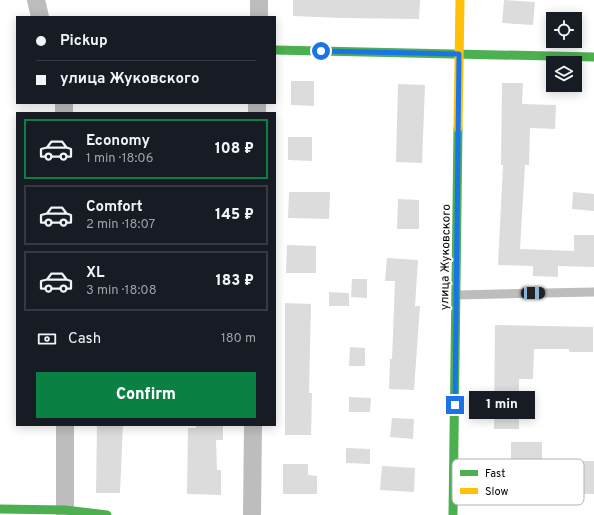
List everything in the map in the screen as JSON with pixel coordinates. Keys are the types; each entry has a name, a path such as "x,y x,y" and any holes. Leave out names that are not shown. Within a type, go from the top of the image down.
{"street":[{"path":"36,0 40,16"},
{"path":"259,0 259,16"},
{"name":"улица Жуковского","path":"454,459 460,0"},
{"path":"276,50 594,57"},
{"path":"65,426 65,513"},
{"path":"252,515 253,426"},
{"name":"улица Жуковского","path":"453,505 453,515"},
{"path":"0,509 107,515"}],"lane":[{"path":"456,295 594,292"}],"building":[{"path":"293,0 420,0 419,19 293,16"},
{"path":"504,0 535,2 533,25 502,23"},
{"path":"291,81 314,81 314,106 291,105"},
{"path":"502,83 523,83 522,104 556,105 555,129 530,128 529,165 525,165 520,249 574,251 574,235 594,235 594,267 558,266 558,277 533,276 533,266 498,265 503,165 501,165"},
{"path":"398,84 425,85 422,163 396,162"},
{"path":"288,137 312,137 312,161 288,160"},
{"path":"289,192 330,192 329,219 288,218"},
{"path":"573,192 594,194 594,211 572,209"},
{"path":"398,199 419,200 419,229 397,229"},
{"path":"287,245 316,246 316,273 286,273"},
{"path":"387,258 418,260 415,306 420,306 414,390 389,389 390,359 392,359 395,281 385,281"},
{"path":"352,279 367,279 367,298 351,297"},
{"path":"329,292 349,293 349,306 329,306"},
{"path":"285,303 311,304 309,393 312,393 311,435 285,435"},
{"path":"495,325 593,327 593,352 569,352 569,349 534,349 533,379 519,379 519,429 494,429"},
{"path":"350,347 365,348 365,366 349,366"},
{"path":"349,397 371,398 370,412 349,412"},
{"path":"392,418 414,419 413,439 390,437"},
{"path":"97,426 123,426 120,493 96,493"},
{"path":"196,426 223,426 223,440 216,440 217,470 221,470 221,495 187,494 188,428 196,428"},
{"path":"511,442 542,442 542,459 511,459"},
{"path":"346,448 370,449 370,464 346,463"},
{"path":"584,461 594,461 594,494 584,494"},
{"path":"283,464 308,464 308,475 317,476 317,494 283,494"},
{"path":"382,466 415,468 414,492 380,490"}],"traffic: fast":[{"path":"276,50 594,57"},
{"path":"454,459 458,128"},
{"path":"453,505 453,515"},
{"path":"0,509 65,510 107,515"}],"traffic: slow":[{"path":"458,128 460,0"}],"route":[{"path":"321,51 459,54 455,405"}]}
